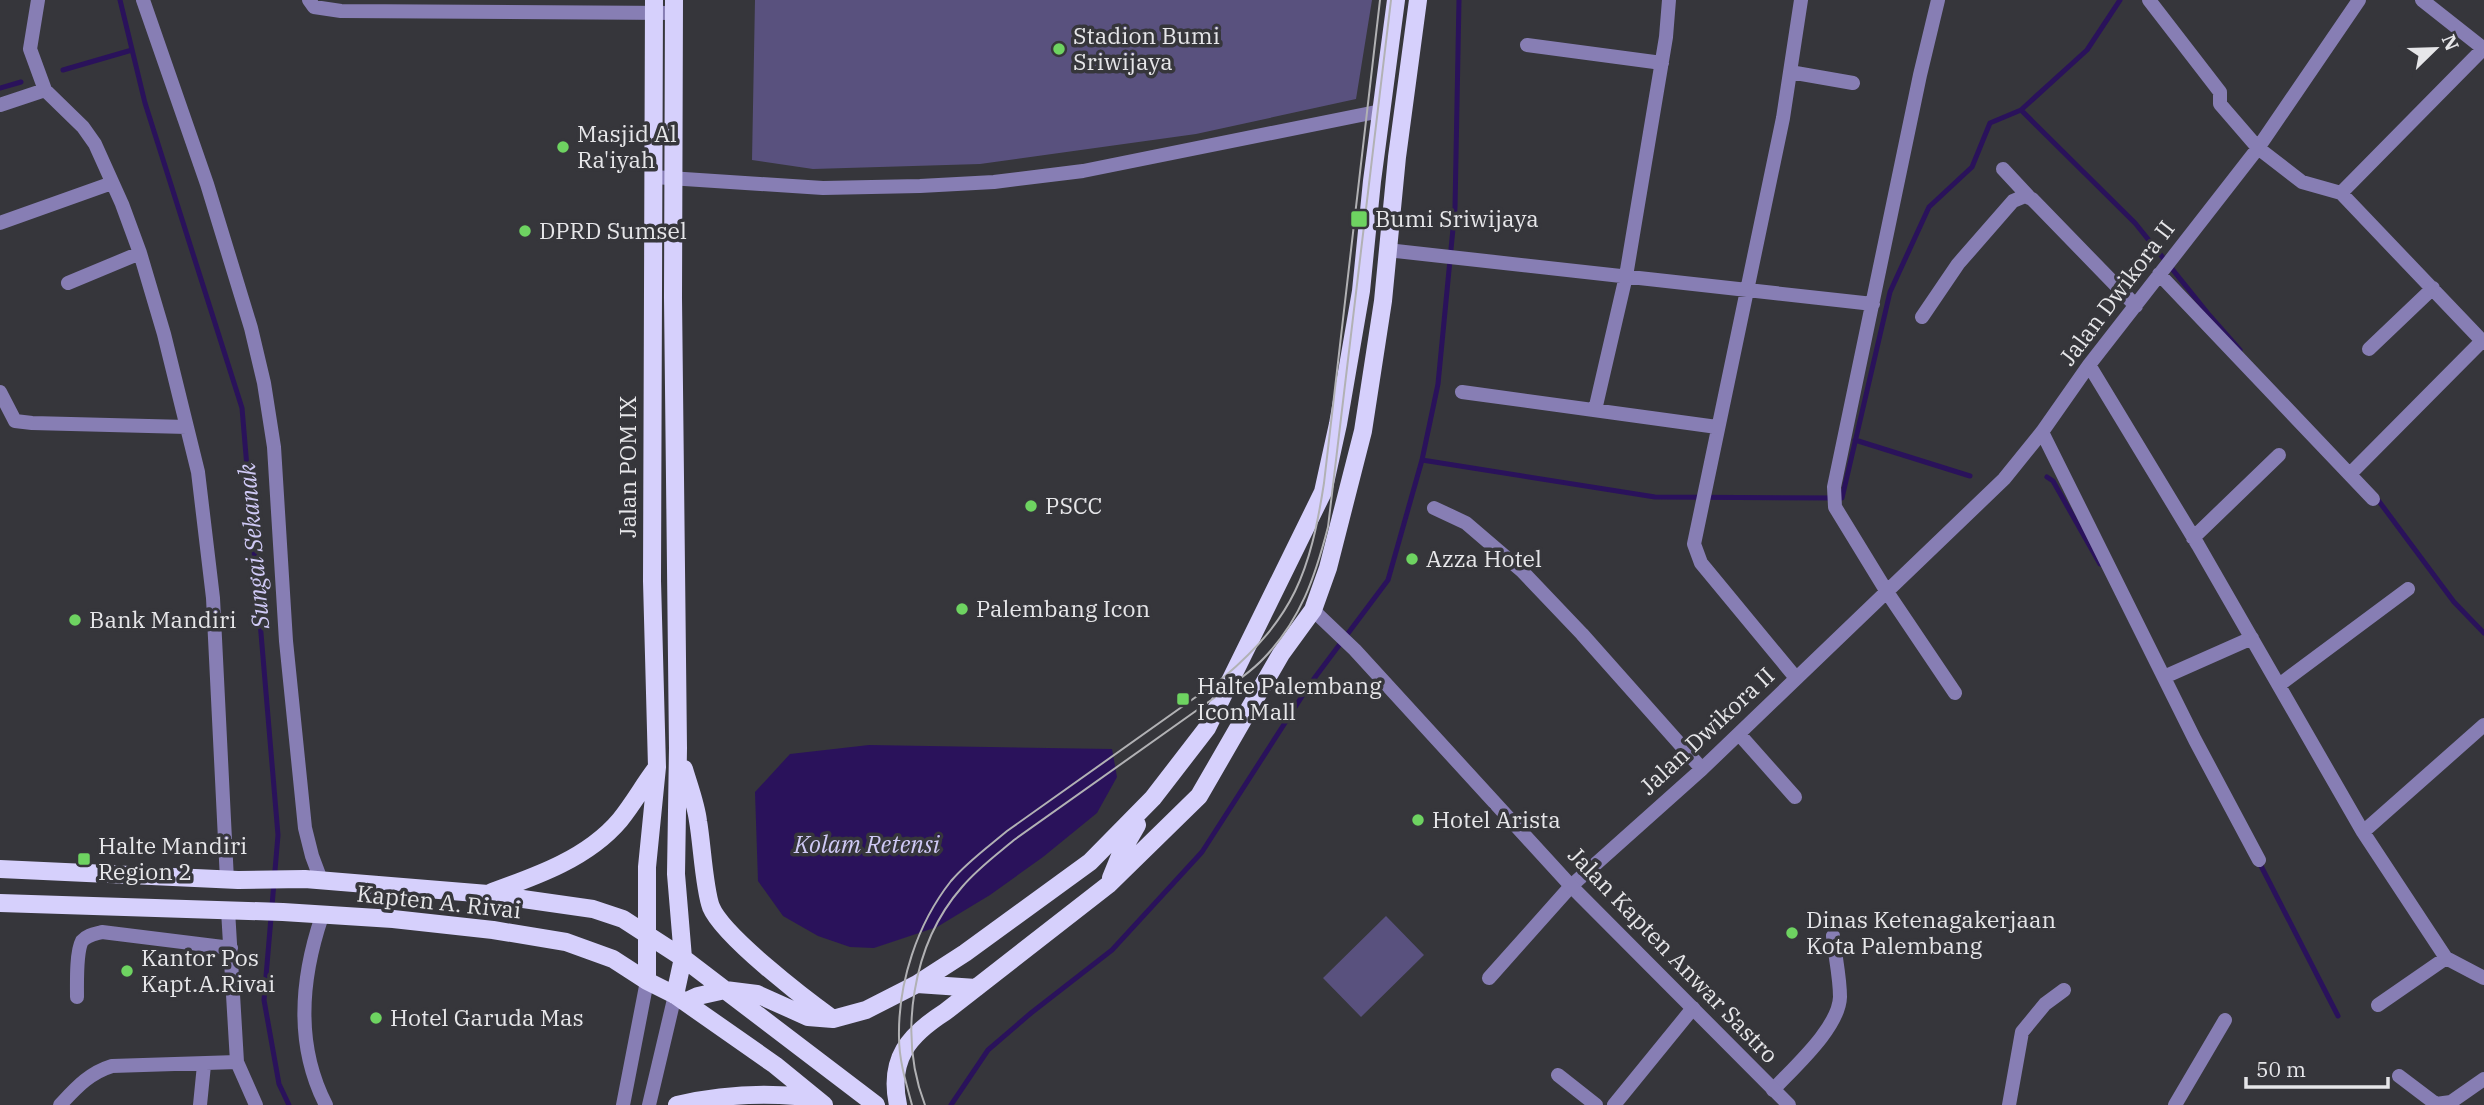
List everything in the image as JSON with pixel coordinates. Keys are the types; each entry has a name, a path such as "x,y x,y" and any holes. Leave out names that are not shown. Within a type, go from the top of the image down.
{"main road":[{"path":"678,748 676,874 684,958 680,998 725,990 757,994 808,1017 834,1019 866,1010 917,984 965,953 1090,862 1153,798 1207,728 1323,492 1357,316 1396,0"},
{"path":"898,1105 894,1090 900,1053 919,1029 1108,885 1199,796 1281,654 1319,616 1328,568 1363,431 1383,301 1418,0"},
{"name":"Jalan POM IX","path":"654,6 663,177 678,748"},
{"name":"Jalan POM IX","path":"647,981 647,867 657,767 652,581 663,177 674,7"},
{"path":"678,748 698,816 710,905 718,918 751,952 804,998 834,1019"},
{"path":"488,894 536,877 594,845 620,820 657,767"},
{"path":"1108,885 1122,851 1153,798"},
{"name":"Kapten A. Rivai","path":"0,869 232,880 313,879 488,894 593,909 622,919 684,958 876,1105"},
{"name":"Kapten A. Rivai","path":"0,902 234,910 393,919 543,937 612,959 680,998 775,1065 819,1102"},
{"path":"917,984 976,988"},
{"path":"677,1105 742,1094 766,1094 819,1102"}],"street":[{"path":"38,0 30,49 45,90 83,127 95,144 140,253 198,472 213,598 232,880"},
{"path":"143,0 207,184 251,328 264,383 274,447 286,641 305,828 312,856 313,879"},
{"path":"309,0 314,7 341,11 674,7"},
{"path":"1595,410 1626,276 1662,63 1669,0"},
{"path":"1796,678 1701,563 1694,544 1783,118 1801,0"},
{"path":"1938,0 1834,487 1835,507 1887,592 1955,693"},
{"path":"2149,0 2220,92 2220,104 2258,148 2302,181 2341,193 2483,342 2352,473"},
{"name":"Jalan Dwikora II","path":"1489,978 1571,886 1702,769 2004,479 2258,148 2359,0"},
{"path":"2341,193 2483,49 2423,0"},
{"path":"1527,44 1662,63"},
{"path":"1790,72 1853,83"},
{"path":"0,105 45,90"},
{"path":"663,177 823,188 994,182 1083,171 1381,111"},
{"path":"2003,169 2136,306"},
{"path":"0,223 112,183"},
{"path":"1922,317 1958,264 2014,201 2029,197"},
{"path":"1387,250 1873,304"},
{"path":"68,283 140,253"},
{"path":"2165,266 2373,499"},
{"path":"2369,349 2432,288"},
{"path":"2089,365 2252,638 2363,832 2446,958 2484,978"},
{"path":"1462,392 1717,427"},
{"path":"0,393 8,420 187,427"},
{"path":"2042,432 2259,860"},
{"path":"2193,538 2279,455"},
{"path":"1434,508 1466,523 1522,571 1702,769"},
{"path":"2279,685 2408,589"},
{"name":"Jalan Kapten Anwar Sastro","path":"1319,616 1355,650 1571,886 1789,1105"},
{"path":"2164,677 2252,638"},
{"path":"2363,832 2484,725"},
{"path":"1739,734 1795,797"},
{"path":"234,910 231,948 237,1062 256,1105"},
{"path":"315,915 308,967 304,1035 311,1066 326,1105"},
{"path":"77,998 79,951 83,940 91,934 102,932 231,948"},
{"path":"1773,1090 1830,1027 1836,1012 1840,999 1833,936"},
{"path":"2378,1005 2446,958"},
{"path":"623,1105 647,981"},
{"path":"2009,1105 2022,1032 2045,1004 2064,990"},
{"path":"649,1105 680,998"},
{"path":"1614,1105 1693,1008"},
{"path":"2175,1105 2225,1020"},
{"path":"60,1105 80,1083 96,1071 112,1066 237,1062"},
{"path":"200,1105 204,1065"},
{"path":"1558,1075 1596,1105"},
{"path":"2399,1076 2437,1104 2451,1102 2484,1079"}],"shaded area":[{"name":"Stadion Bumi Sriwijaya","path":"755,0 1372,0 1356,99 1196,134 980,164 813,169 752,160"},
{"path":"1386,916 1424,955 1361,1017 1323,978"}],"water":[{"name":"Kolam Retensi","path":"869,745 1112,749 1117,777 1097,813 990,895 937,927 874,948 850,947 818,936 783,916 758,881 755,792 790,754"}],"waterway":[{"name":"Sungai Sekanak","path":"120,0 145,103 242,408 278,835 264,1000 279,1084 289,1105"},
{"path":"951,1105 988,1050 1112,950 1202,852 1310,684 1388,580 1422,460 1438,384 1455,208 1459,0"},
{"path":"1422,460 1655,497 1842,498 1890,292 1929,207 1972,167 1990,123 2021,110 2087,50 2120,0"},
{"path":"63,70 132,50"},
{"path":"0,88 21,82"},
{"path":"2021,110 2135,223 2240,350"},
{"path":"1855,440 1970,476"},
{"path":"2047,477 2053,481 2100,564"},
{"path":"2375,496 2454,602 2484,633"},
{"path":"2258,860 2338,1016"}],"tram line":[{"path":"912,1105 899,1046 902,996 919,935 951,881 1007,831 1224,677 1248,655 1283,613 1305,568 1319,515 1324,483 1380,0"},
{"path":"925,1105 912,1049 915,991 931,935 962,887 1014,840 1253,669 1288,628 1305,597 1328,527 1391,0"}],"place":[{"name":"Stadion Bumi Sriwijaya","path":"1059,49"},
{"name":"Masjid Al Ra'iyah","path":"563,147"},
{"name":"Bumi Sriwijaya","path":"1359,219"},
{"name":"DPRD Sumsel","path":"525,231"},
{"name":"PSCC","path":"1031,506"},
{"name":"Azza Hotel","path":"1412,559"},
{"name":"Palembang Icon","path":"962,609"},
{"name":"Bank Mandiri","path":"75,620"},
{"name":"Halte Palembang Icon Mall","path":"1183,699"},
{"name":"Hotel Arista","path":"1418,820"},
{"name":"Halte Mandiri Region 2","path":"84,859"},
{"name":"Dinas Ketenagakerjaan Kota Palembang","path":"1792,933"},
{"name":"Kantor Pos Kapt.A.Rivai","path":"127,971"},
{"name":"Hotel Garuda Mas","path":"376,1018"}]}
